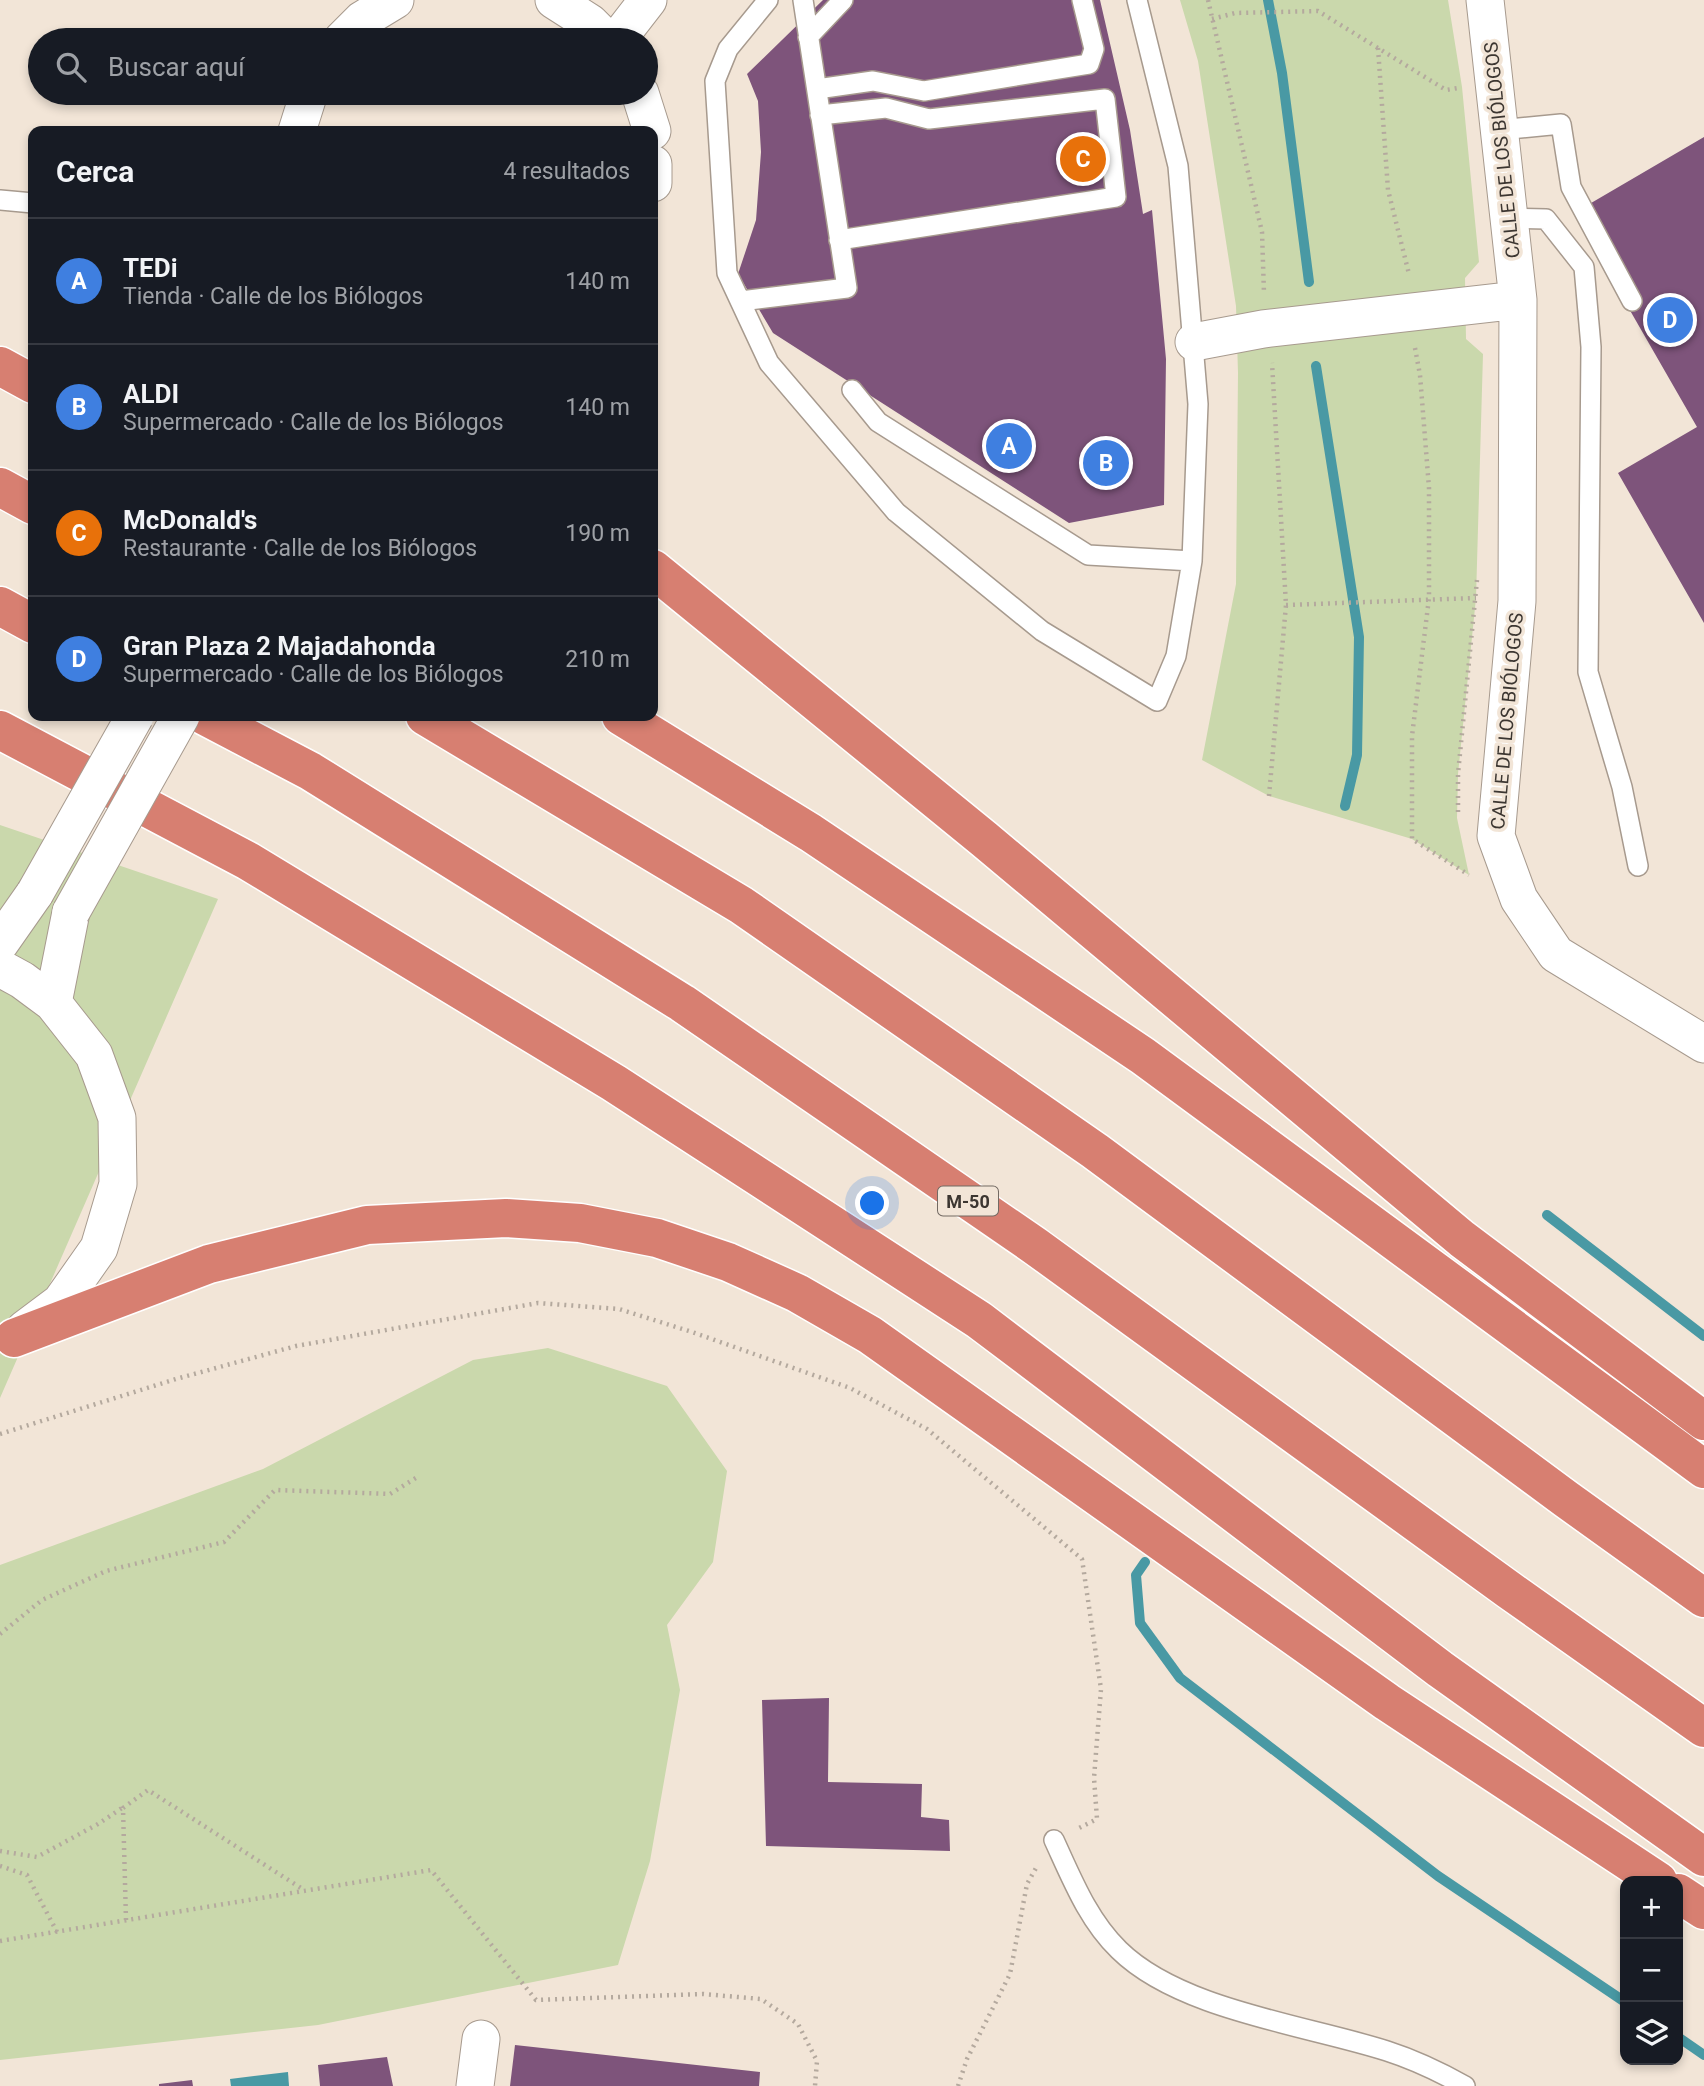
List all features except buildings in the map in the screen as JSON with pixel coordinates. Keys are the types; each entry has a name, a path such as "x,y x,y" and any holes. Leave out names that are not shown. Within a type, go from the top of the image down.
{"highway":[{"path":"0,366 28,381"},
{"path":"0,487 28,502"},
{"path":"658,573 984,839 1462,1239 1704,1421"},
{"path":"0,607 28,621"},
{"name":"M-50","path":"215,721 310,771 682,1003 1035,1247 1704,1728"},
{"path":"433,721 764,921 1095,1151 1704,1598"},
{"path":"629,721 811,833 1143,1056 1704,1468"},
{"path":"0,730 248,860 614,1083 979,1320 1440,1668 1704,1857"},
{"path":"5,1337 209,1264 367,1226 506,1218 580,1223 657,1238 728,1262 797,1293 870,1335 1387,1702 1650,1876"},
{"path":"1683,1896 1704,1910"}],"street":[{"path":"349,20 395,0"},
{"path":"554,0 595,28"},
{"path":"626,28 648,0"},
{"name":"CALLE DE LOS BIÓLOGOS","path":"1485,0 1518,300 1517,601 1496,836 1519,899 1556,954 1704,1044"},
{"path":"644,105 650,126"},
{"path":"1194,342 1263,329 1518,300"},
{"path":"0,943 35,893 132,721"},
{"path":"53,1003 71,912 178,721"},
{"path":"0,968 22,980 53,1003 94,1055 117,1118 118,1184 99,1248 61,1302 5,1337"},
{"path":"475,2086 481,2039"}],"lane":[{"path":"768,0 728,49 715,81 727,272 769,363 895,512 1042,631 1157,701 1176,656 1192,561 1199,404 1178,166 1137,0"},
{"path":"741,301 847,288 803,0"},
{"path":"808,37 843,0"},
{"path":"817,89 873,81 924,91 1089,64 1094,49 1082,0"},
{"path":"821,115 886,108 929,119 1105,99 1116,197 839,240"},
{"path":"1499,130 1561,124 1571,187 1632,301"},
{"path":"0,200 28,203"},
{"path":"1509,218 1546,219 1584,267 1591,347 1588,671 1622,787 1638,866"},
{"path":"852,390 878,422 1088,555 1192,561"},
{"path":"1054,1840 1089,1915 1119,1951 1149,1973 1192,1996 1387,2051 1430,2067 1465,2086"}],"path":[{"path":"1208,0 1262,232 1265,302"},
{"path":"1212,19 1235,13 1318,11 1446,90 1462,87"},
{"path":"1378,48 1388,190 1412,285"},
{"path":"1415,344 1429,488 1429,598 1412,736 1412,839 1469,875 1466,865"},
{"path":"1269,796 1286,605 1272,362 1284,360"},
{"path":"1457,818 1458,774 1477,575"},
{"path":"1286,605 1476,598"},
{"path":"0,1434 176,1379 296,1346 538,1303 620,1308 850,1388 927,1429 1082,1559 1101,1689 1094,1779 1097,1819 1054,1840 1027,1884 1010,1974 967,2059 958,2086"},
{"path":"0,1634 42,1600 106,1571 225,1542 275,1490 390,1494 419,1476"},
{"path":"0,1851 37,1857 99,1824 148,1790 305,1891"},
{"path":"123,1808 126,1920"},
{"path":"0,1866 27,1875 57,1932"},
{"path":"0,1941 431,1870 536,2000 704,1994 761,1998 798,2024 817,2061 815,2086"}],"green space":[{"path":"1180,0 1448,0 1462,87 1479,262 1465,278 1466,339 1483,354 1476,598 1458,774 1457,818 1469,875 1412,839 1269,796 1202,760 1236,584 1238,373 1236,306 1198,61"},
{"path":"0,825 218,899 0,1398"},
{"path":"548,1348 667,1386 727,1471 713,1562 667,1625 680,1690 650,1861 618,1965 318,2025 0,2060 0,1565 263,1469 473,1360"}],"water":[{"path":"288,2072 289,2086 231,2086 230,2079"}],"waterway":[{"path":"1268,0 1282,73 1309,282"},
{"path":"1316,366 1359,637 1357,755 1345,806"},
{"path":"1547,1215 1704,1336"},
{"path":"1145,1562 1136,1575 1140,1623 1180,1678 1438,1876 1620,1999"},
{"path":"1683,2040 1704,2055"}],"place":[{"name":"McDonald's","path":"1083,159"},
{"name":"Gran Plaza 2 Majadahonda","path":"1670,320"},
{"name":"TEDi","path":"1009,446"},
{"name":"ALDI","path":"1106,463"}]}
